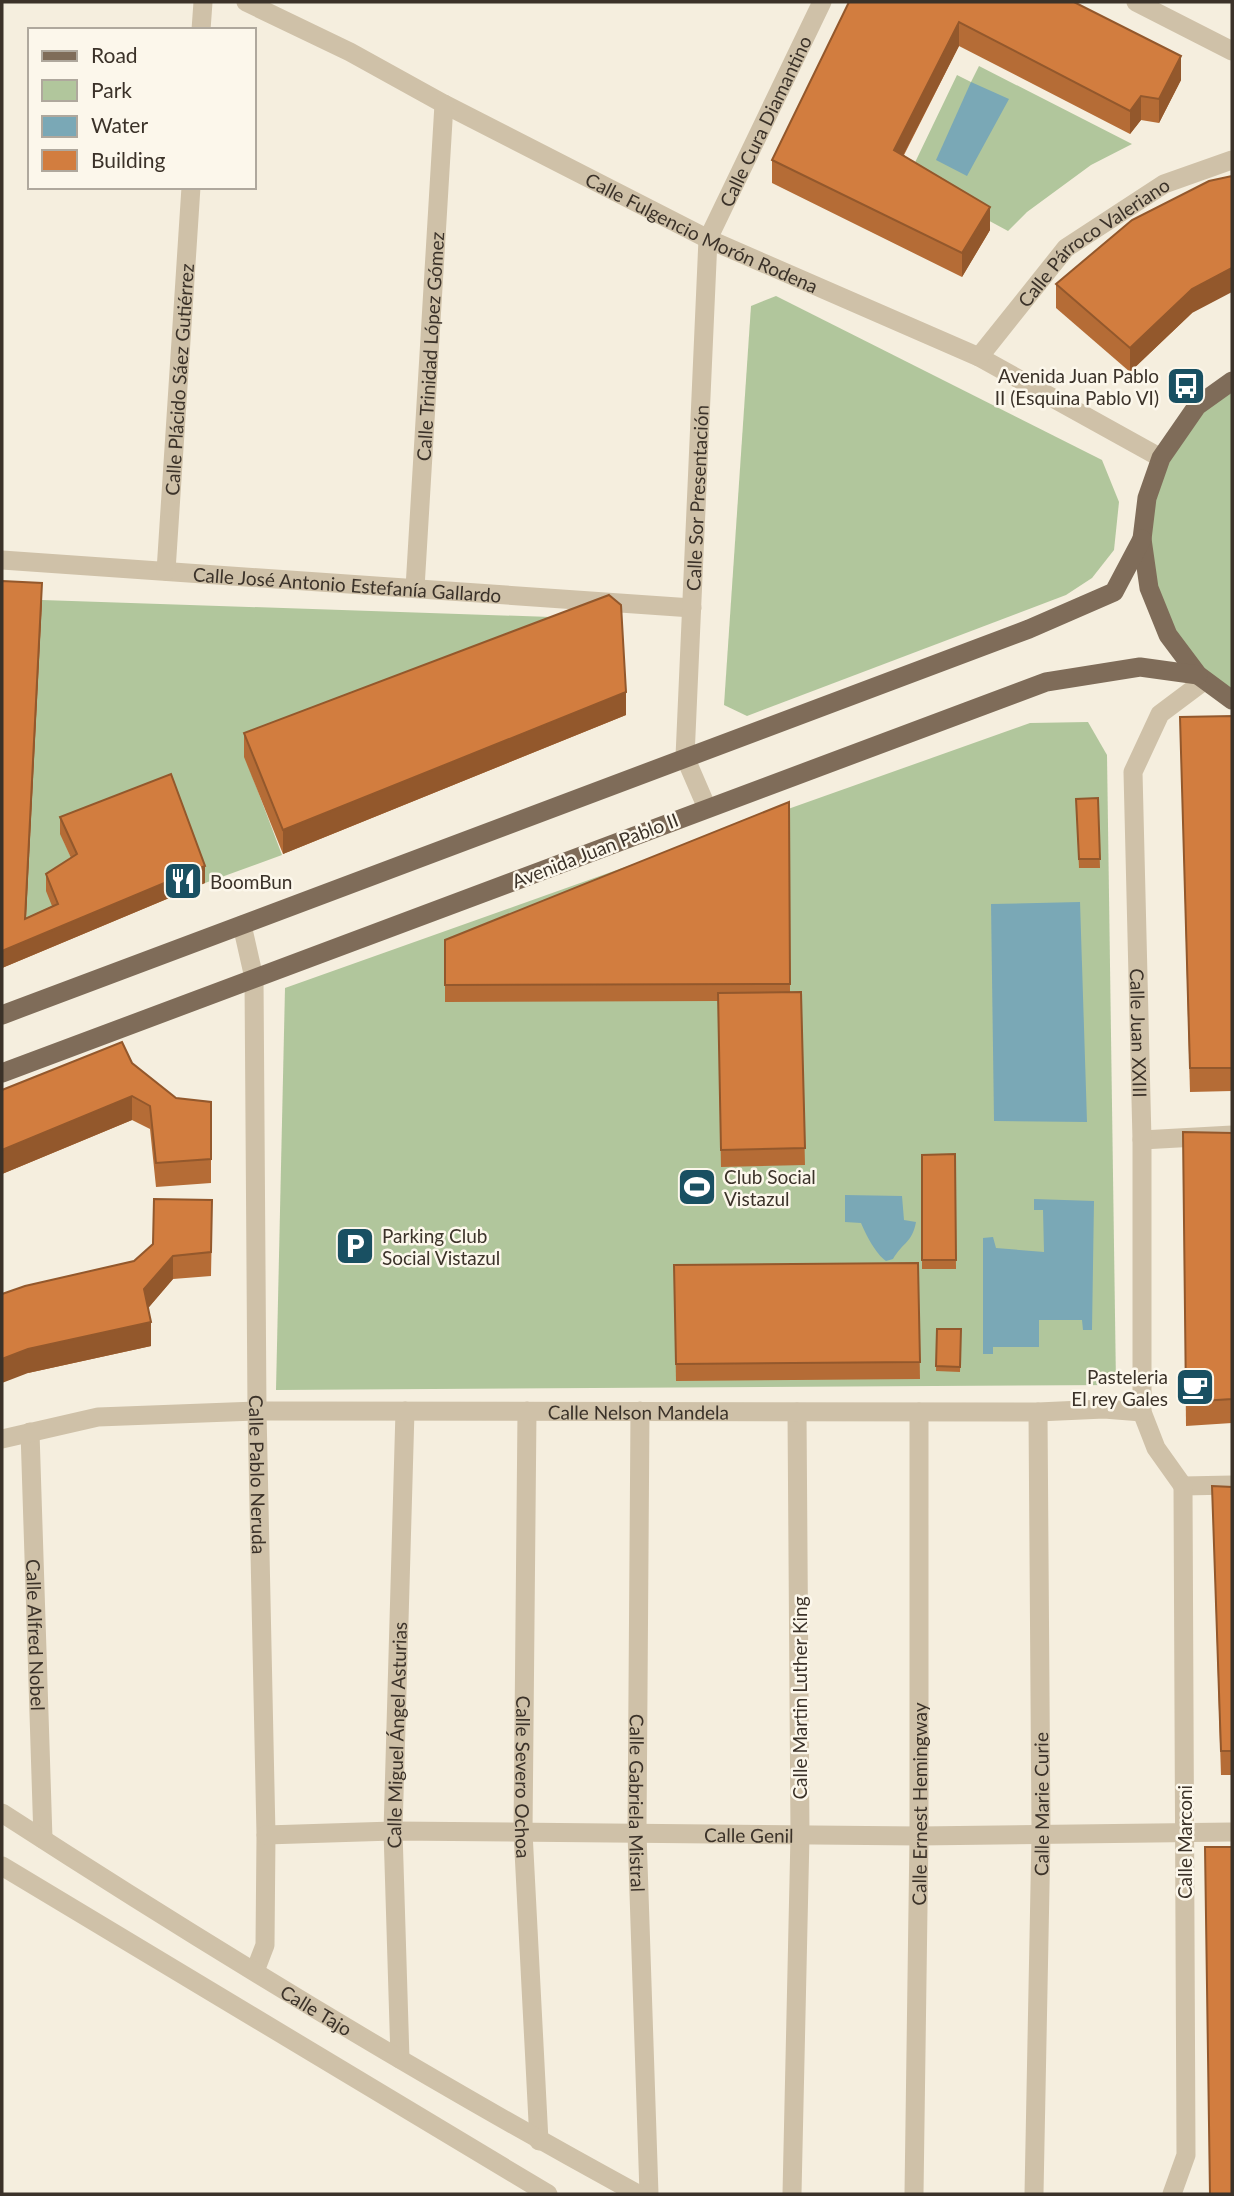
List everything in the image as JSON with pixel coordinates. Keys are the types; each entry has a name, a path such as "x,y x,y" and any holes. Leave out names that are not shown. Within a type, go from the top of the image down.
{"main road":[{"path":"1232,381 1197,406 1161,458 1147,498 1142,539 1149,588 1168,635 1201,678 1232,700"},
{"path":"2,1015 1029,629 1114,592 1142,539"},
{"name":"Avenida Juan Pablo II","path":"2,1073 1046,682 1140,667 1201,678"}],"street":[{"path":"201,28 203,2"},
{"name":"Calle Fulgencio Morón Rodena","path":"246,2 350,52 444,104 708,239 979,357 1161,458"},
{"name":"Calle Cura Diamantino","path":"708,239 822,2"},
{"path":"1136,2 1232,51"},
{"name":"Calle Trinidad López Gómez","path":"415,588 444,104"},
{"name":"Calle Párroco Valeriano","path":"979,357 1066,248 1164,184 1232,160"},
{"name":"Calle Plácido Sáez Gutiérrez","path":"166,571 191,189"},
{"name":"Calle Sor Presentación","path":"685,757 708,239"},
{"name":"Calle José Antonio Estefanía Gallardo","path":"2,560 692,608"},
{"name":"Calle Juan XXIII","path":"1142,1412 1142,1140 1133,772 1160,714 1201,678"},
{"path":"685,757 707,808"},
{"name":"Calle Pablo Neruda","path":"242,925 254,978 257,1411 266,1835 265,1945 255,1971"},
{"path":"1142,1140 1232,1135"},
{"name":"Calle Nelson Mandela","path":"2,1439 98,1417 257,1411 1038,1412 1104,1409 1142,1412"},
{"name":"Calle Miguel Ángel Asturias","path":"400,2059 393,1831 405,1411"},
{"name":"Calle Severo Ochoa","path":"527,1411 523,1832 539,2141"},
{"name":"Calle Gabriela Mistral","path":"640,1412 637,1833 649,2194"},
{"name":"Calle Martin Luther King","path":"792,2194 800,1835 797,1412"},
{"name":"Calle Ernest Hemingway","path":"914,2194 919,1836 919,1412"},
{"name":"Calle Marie Curie","path":"1034,2194 1041,1835 1038,1412"},
{"path":"1142,1412 1156,1448 1183,1486 1232,1485"},
{"name":"Calle Alfred Nobel","path":"30,1432 43,1839"},
{"name":"Calle Marconi","path":"1172,2194 1186,2155 1183,1486"},
{"name":"Calle Tajo","path":"2,1812 400,2059 539,2141 638,2194"},
{"name":"Calle Genil","path":"266,1835 393,1831 919,1836 1232,1832"},
{"path":"2,1866 541,2193"}],"green space":[{"path":"979,66 1132,144 1091,165 1027,212 1008,231 908,177 957,75 971,82"},
{"path":"776,296 1102,460 1119,502 1114,550 1092,578 1066,595 747,716 724,705 751,306"},
{"path":"1232,381 1232,700 1204,681 1149,588 1142,539 1161,458"},
{"path":"42,600 609,619 245,757 282,855 205,883 171,791 61,835 77,871 58,921 25,936"},
{"name":"Club Social Vistazul","path":"1088,722 1107,755 1116,1385 276,1390 285,988 1030,723"}],"water":[{"path":"971,82 1009,99 967,176 936,160"},
{"path":"1080,902 1087,1122 994,1121 991,904"},
{"path":"845,1195 902,1196 904,1220 916,1222 910,1238 893,1259 886,1261 879,1254 861,1223 845,1222"},
{"path":"1034,1199 1094,1201 1092,1330 1083,1330 1082,1320 1039,1320 1039,1347 993,1347 993,1354 983,1354 983,1238 993,1237 996,1248 1044,1252 1043,1210 1034,1210"}],"building":[{"path":"849,2 1074,2 1181,56 1159,99 1141,96 1130,111 959,22 894,150 990,207 962,253 772,160"},
{"path":"1232,176 1232,268 1192,289 1130,348 1056,284 1132,220 1209,181"},
{"path":"2,581 42,583 25,919 58,904 46,874 77,854 60,817 171,774 205,866 2,951"},
{"path":"609,595 621,605 626,692 283,830 244,733"},
{"path":"1232,716 1232,1068 1190,1068 1180,717"},
{"path":"1098,798 1100,859 1079,859 1076,799"},
{"path":"789,802 790,984 445,985 445,940"},
{"path":"801,992 805,1148 721,1150 718,993"},
{"path":"122,1042 132,1063 176,1098 211,1102 211,1159 156,1163 150,1106 132,1096 2,1150 2,1090"},
{"path":"1183,1132 1232,1133 1232,1399 1186,1402"},
{"path":"955,1154 956,1260 922,1260 922,1155"},
{"path":"154,1199 212,1200 211,1252 173,1256 144,1289 151,1322 28,1349 2,1359 2,1294 25,1286 134,1261 153,1244"},
{"path":"918,1263 920,1362 676,1364 674,1265"},
{"path":"937,1329 961,1329 960,1367 936,1366"},
{"path":"1212,1486 1232,1487 1232,1751 1221,1751"},
{"path":"1205,1847 1232,1847 1232,2194 1210,2194"}],"place":[{"name":"Avenida Juan Pablo II (Esquina Pablo VI)","path":"1186,386"},
{"name":"BoomBun","path":"183,881"},
{"name":"Club Social Vistazul","path":"697,1187"},
{"name":"Parking Club Social Vistazul","path":"355,1246"},
{"name":"Pasteleria El rey Gales","path":"1195,1387"}]}
